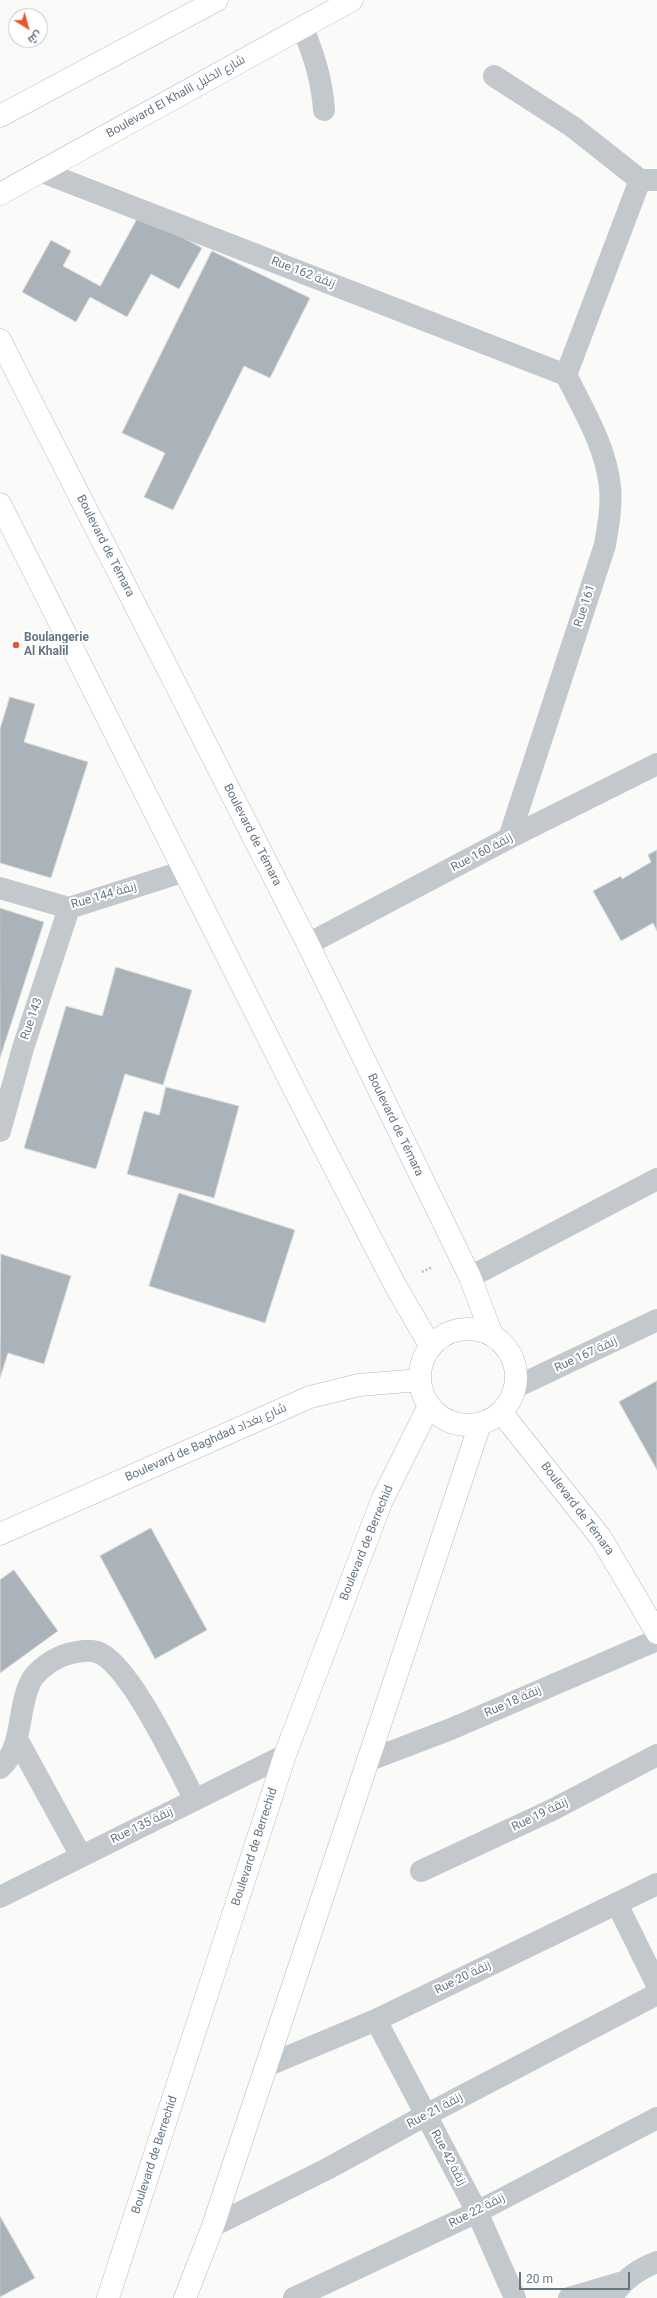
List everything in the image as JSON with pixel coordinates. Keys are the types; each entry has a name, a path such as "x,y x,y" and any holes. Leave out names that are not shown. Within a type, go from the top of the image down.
{"street":[{"path":"0,116 217,0"},
{"name":"Boulevard El Khalil شارع الخليل","path":"0,194 352,0"},
{"path":"303,28 317,64 322,88 324,110"},
{"path":"494,76 573,127 648,180 566,375"},
{"name":"Rue 162 زنقة","path":"40,171 566,375"},
{"name":"Boulevard de Témara","path":"0,340 308,944 470,1277 492,1335"},
{"name":"Rue 161","path":"509,838 605,545 610,516 610,487 600,445 566,375"},
{"path":"0,504 394,1285 431,1347"},
{"name":"Rue 160 زنقة","path":"308,944 509,838 657,764"},
{"name":"Rue 144 زنقة","path":"0,888 70,908 185,871"},
{"name":"Rue 143","path":"0,1131 22,1048 70,908"},
{"path":"470,1277 657,1179"},
{"name":"Rue 167 زنقة","path":"514,1388 657,1320"},
{"path":"470,1330 492,1335 507,1349 513,1361 516,1375 510,1401 501,1412 480,1424 463,1425 450,1422 429,1406 423,1393 420,1380 423,1363 431,1347 442,1338 455,1331 470,1330"},
{"name":"Boulevard de Baghdad شارع بغداد","path":"0,1534 310,1397 359,1385 420,1380"},
{"name":"Boulevard de Berrechid","path":"108,2298 285,1755 382,1500 429,1406"},
{"name":"Boulevard de Témara","path":"501,1412 601,1538 657,1633"},
{"path":"185,2298 213,2226 366,1761 480,1424"},
{"name":"Rue 18 زنقة","path":"366,1761 451,1729 657,1640"},
{"path":"0,1768 5,1763 17,1739 30,1683 46,1665 63,1656 79,1651 98,1652 126,1677 139,1694 195,1800"},
{"path":"17,1739 82,1856"},
{"name":"Rue 135 زنقة","path":"0,1897 285,1755"},
{"name":"Rue 19 زنقة","path":"421,1871 552,1810 657,1756"},
{"name":"Rue 20 زنقة","path":"266,2066 376,2020 657,1884"},
{"path":"617,1904 657,1984"},
{"name":"Rue 21 زنقة","path":"213,2226 327,2169 426,2115 657,1994"},
{"name":"Rue 42 زنقة","path":"376,2020 477,2212 515,2298"},
{"name":"Rue 22 زنقة","path":"294,2298 477,2212 657,2118"},
{"path":"569,2298 617,2290 644,2267 657,2262"}],"path":[{"path":"394,1285 458,1254"}],"building":[{"path":"140,214 202,248 179,289 151,274 127,317 90,297 76,322 22,292 51,240 71,251 63,266 100,286"},
{"path":"212,251 310,298 270,378 244,366 173,510 144,497 165,453 122,433"},
{"path":"10,697 35,704 24,742 88,762 51,878 0,863 0,729"},
{"path":"657,850 657,931 653,923 621,941 593,891 621,876 622,879 651,862 648,855"},
{"path":"0,908 44,922 0,1058"},
{"path":"116,967 192,990 163,1085 125,1074 96,1169 24,1148 66,1006 102,1016"},
{"path":"166,1087 239,1106 214,1198 127,1174 144,1111 159,1115"},
{"path":"179,1193 295,1230 265,1323 149,1286"},
{"path":"1,1254 71,1276 44,1364 8,1353 0,1378"},
{"path":"657,1381 657,1470 619,1402"},
{"path":"151,1528 207,1630 155,1659 100,1556"},
{"path":"14,1570 58,1631 0,1673 0,1580"},
{"path":"0,2216 35,2278 0,2297"}],"place":[{"name":"Boulangerie Al Khalil","path":"16,645"}]}
